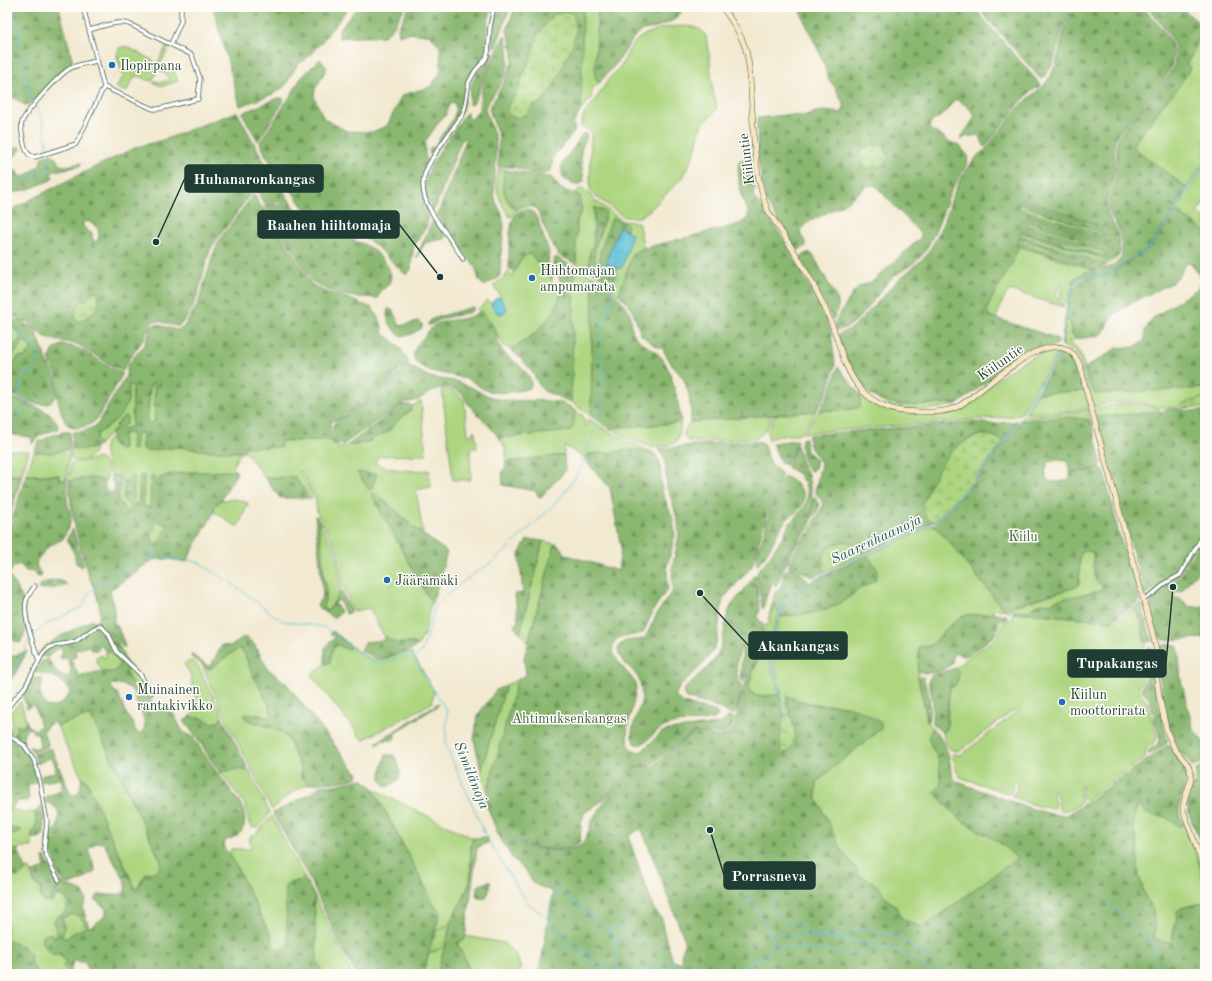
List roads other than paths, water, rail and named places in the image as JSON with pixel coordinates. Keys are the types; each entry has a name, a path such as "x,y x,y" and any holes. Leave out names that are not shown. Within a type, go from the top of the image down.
{"street":[{"path":"83,7 104,87 76,144 35,157 31,156 25,150 22,132 22,122 26,113 67,70 96,61"},
{"path":"171,44 181,21 181,7"},
{"path":"463,259 429,208 423,180 430,162 463,114 466,106 469,82 475,71 487,56 490,23 494,7"},
{"name":"Kiiluntie","path":"722,7 733,22 741,37 748,59 758,173 768,211 795,252 815,288 830,318 841,353 854,381 860,389 868,396 891,409 904,411 943,411 952,409 963,403 1009,368 1032,354 1046,348 1060,348 1069,351 1077,359 1081,367 1156,648 1156,672 1159,696 1167,732 1174,748 1188,765 1191,774 1183,810 1203,865 1205,880"},
{"path":"89,30 114,24 126,23 192,55 200,79 198,99 158,109 153,109 104,87"},
{"path":"1144,599 1180,575 1205,532"},
{"path":"36,586 27,598 26,607 30,633 39,660"},
{"path":"7,708 25,687 45,651 51,646 68,644 76,641 96,627 101,626 108,633 115,649 140,674 151,693"},
{"path":"7,734 24,745 34,760 46,817 47,827 44,849 48,861 59,880"}],"water":[{"path":"619,227 632,234 622,268 606,263"},
{"path":"500,297 507,310 504,313 498,314 491,303"}],"waterway":[{"path":"13,7 27,84 32,101"},
{"path":"35,106 42,117 48,150"},
{"path":"7,181 49,173 47,162 49,154"},
{"name":"Saarenhaanoja","path":"1062,345 1070,296 1073,287 1078,280 1085,277 1106,275 1149,248 1205,162"},
{"path":"613,291 619,274"},
{"path":"597,421 604,383 600,338 613,292"},
{"path":"7,317 38,353 39,357 33,373 26,371 17,396 28,401"},
{"path":"7,352 15,337 21,335"},
{"name":"Saarenhaanoja","path":"1024,413 1061,350"},
{"path":"7,428 17,420 27,404"},
{"name":"Saarenhaanoja","path":"779,617 783,605 788,598 817,577 933,524 975,480 1023,416"},
{"path":"513,543 553,506 573,481 587,453 596,424"},
{"path":"153,558 154,547"},
{"path":"230,582 282,621 324,627 371,662 385,664 401,656 414,658 422,651 434,607 438,602 467,579 494,561 510,547"},
{"path":"93,589 143,558 167,557 198,562 226,580"},
{"path":"33,637 43,626 82,607 91,590"},
{"name":"Saarenhaanoja","path":"778,620 769,653 787,715"},
{"path":"7,681 15,671 30,639"},
{"name":"Similänoja","path":"414,659 447,711 446,746 485,834"},
{"name":"Similänoja","path":"487,838 527,902 549,920"},
{"path":"760,874 779,917 786,922 800,925 807,935 828,936 832,934 842,936 844,941"},
{"path":"739,882 774,937"},
{"path":"548,919 556,888"},
{"path":"559,889 617,938"},
{"path":"1107,901 1154,945 1155,958"},
{"path":"607,929 620,926 625,921"},
{"name":"Similänoja","path":"552,922 607,970 621,971 633,969"},
{"path":"846,929 872,930 898,936 946,974"},
{"path":"550,930 604,974"},
{"path":"618,971 613,941 630,933"},
{"path":"731,974 760,957 764,957 772,945 776,933 858,941 897,950 927,969 931,974"},
{"path":"773,945 858,954 870,946"},
{"path":"690,973 703,961"},
{"path":"1155,961 1157,974"},
{"name":"Similänoja","path":"638,969 671,963 685,967 691,974"},
{"path":"7,964 13,974"},
{"path":"672,964 681,974"},
{"path":"661,966 669,974"},
{"path":"654,967 660,974"},
{"name":"Similänoja","path":"608,970 613,974"}],"place":[{"name":"Ilopirpana","path":"112,65"},
{"name":"Huhanaronkangas","path":"156,242"},
{"name":"Raahen hiihtomaja","path":"440,277"},
{"name":"Hiihtomajan ampumarata","path":"532,278"},
{"name":"Jäärämäki","path":"387,580"},
{"name":"Tupakangas","path":"1173,587"},
{"name":"Akankangas","path":"700,593"},
{"name":"Muinainen rantakivikko","path":"129,697"},
{"name":"Kiilun moottorirata","path":"1062,702"},
{"name":"Porrasneva","path":"710,830"}],"park label":[{"name":"Kiilu","path":"1023,536"},
{"name":"Ahtimuksenkangas","path":"569,718"}]}
